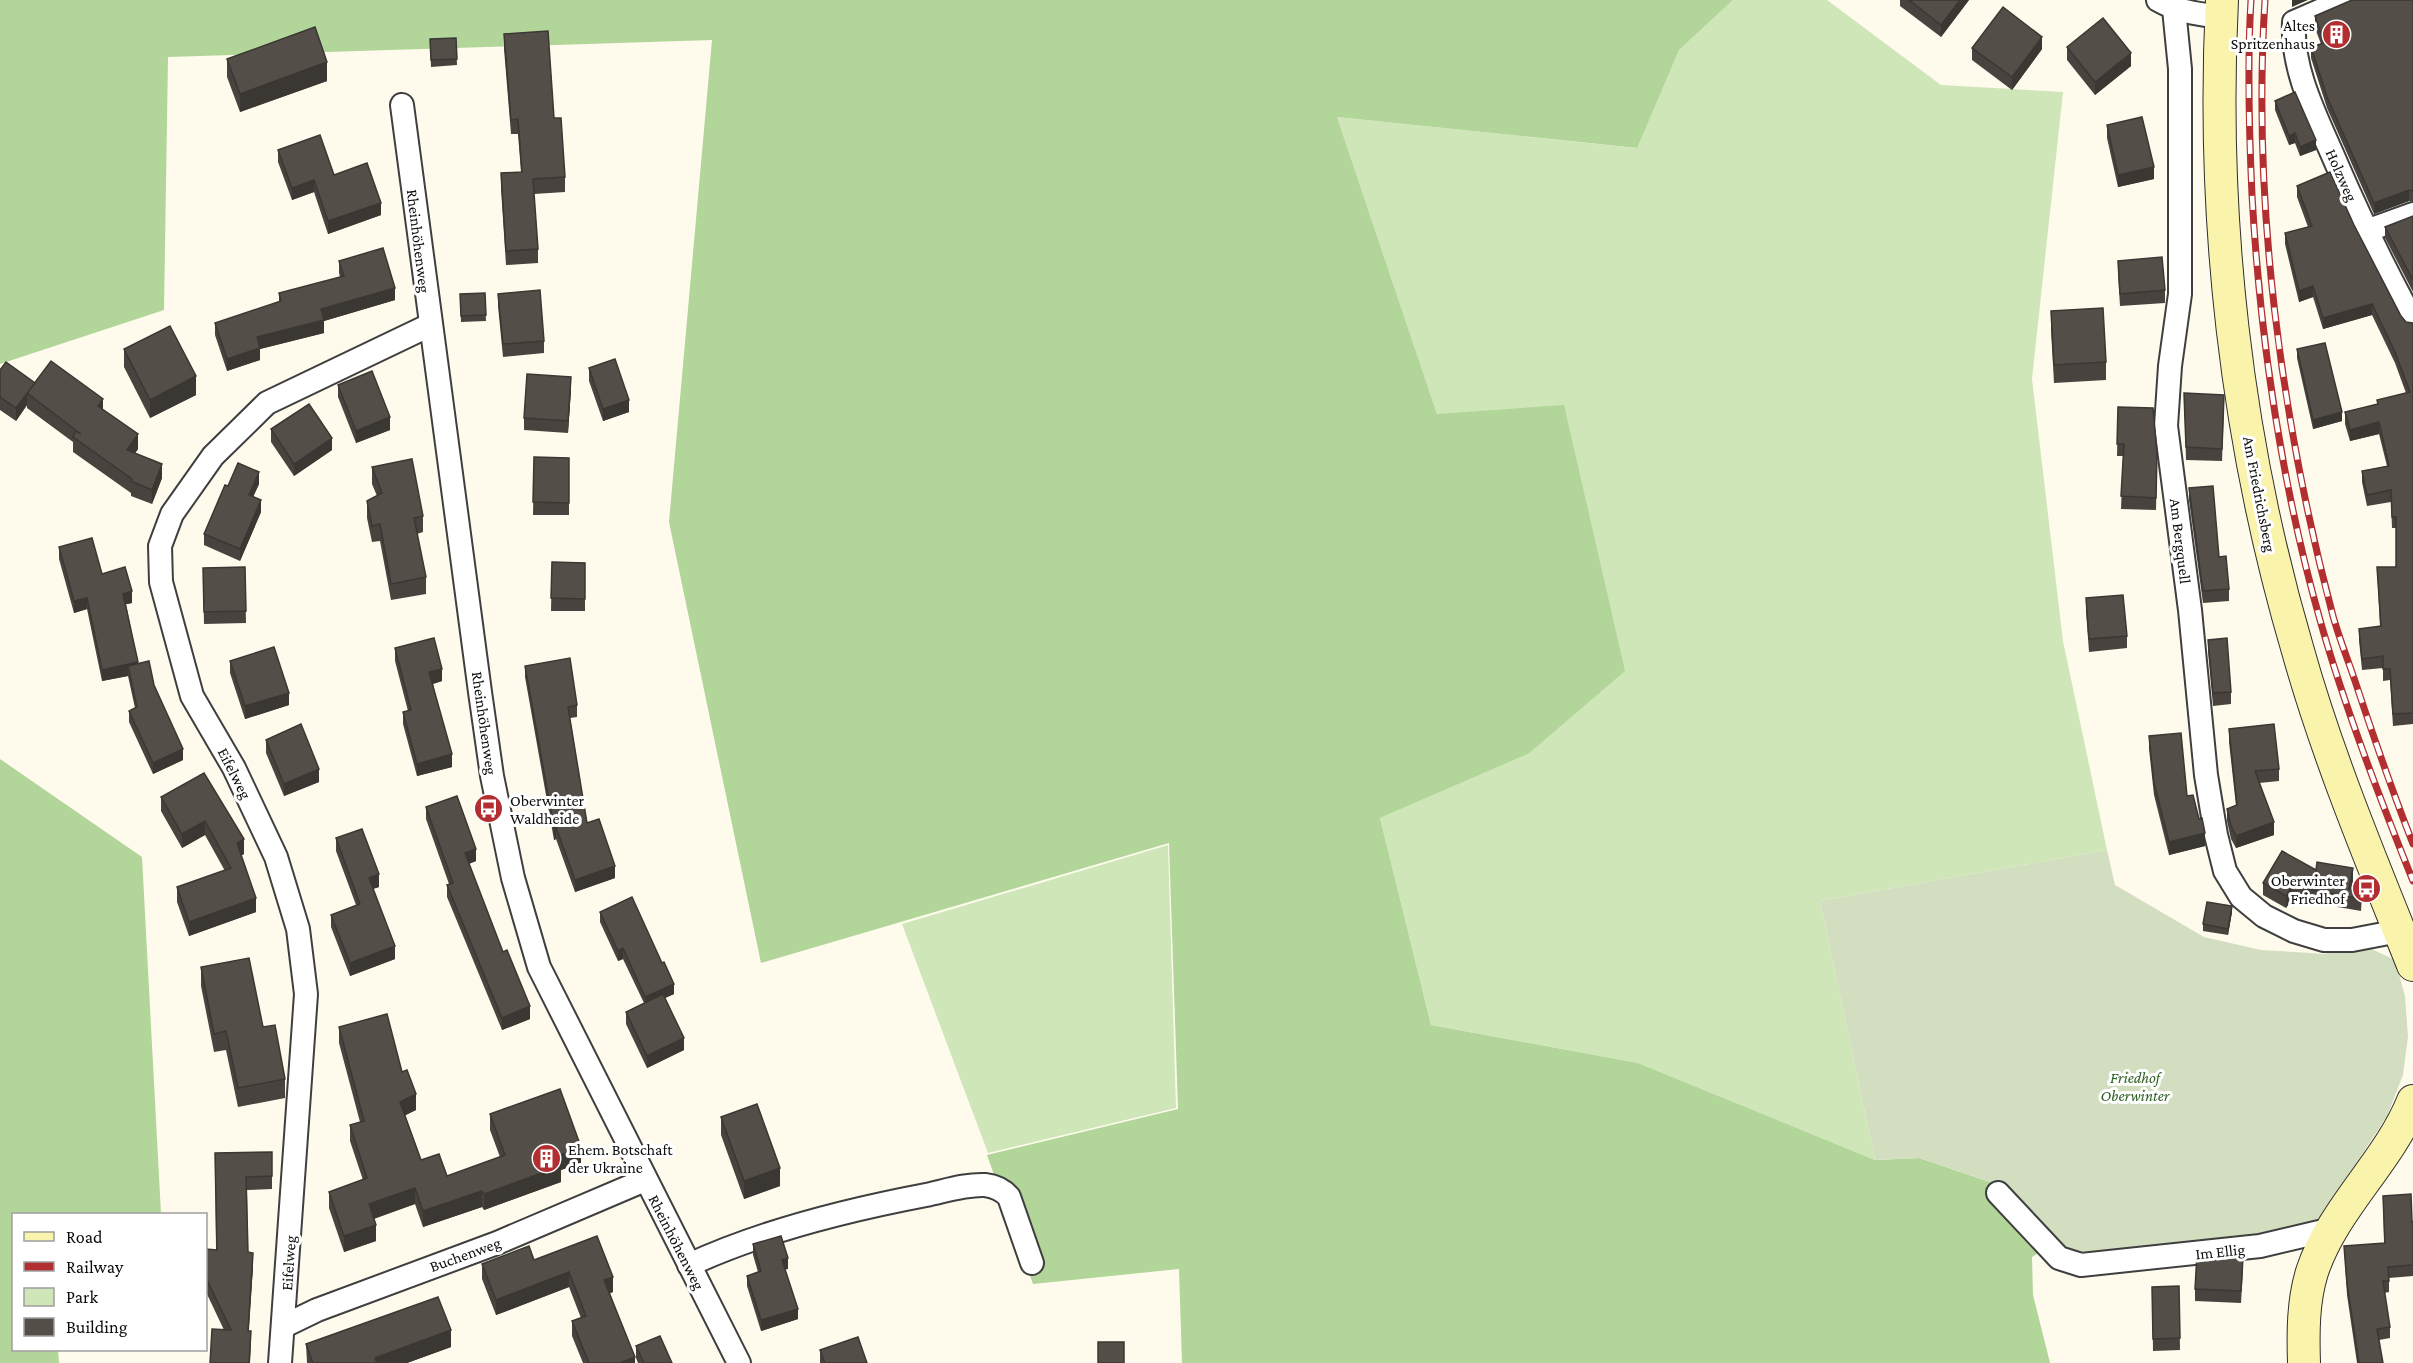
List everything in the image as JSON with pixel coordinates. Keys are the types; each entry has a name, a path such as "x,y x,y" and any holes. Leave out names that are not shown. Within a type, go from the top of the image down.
{"street":[{"name":"Holzweg","path":"2344,0 2294,22 2293,42 2300,70 2320,126 2366,231 2413,321"},
{"path":"2166,4 2221,8"},
{"name":"Am Bergquell","path":"2166,4 2180,69 2180,294 2170,366 2166,426 2190,610 2206,775 2216,835 2225,871 2241,897 2264,916 2294,931 2324,940 2352,940 2399,931"},
{"name":"Am Friedrichsberg","path":"2221,8 2219,115 2222,195 2240,385 2256,477 2276,569 2298,653 2336,765 2413,965"},
{"name":"Rheinhöhenweg","path":"402,105 490,765 513,878 539,968 739,1363"},
{"path":"2366,231 2413,214"},
{"name":"Eifelweg","path":"280,1363 306,994 298,929 276,857 234,768 192,696 161,582 160,546 172,513 213,456 267,403 430,325"},
{"path":"2304,1363 2305,1307 2312,1271 2332,1229 2390,1146 2412,1106"},
{"name":"Buchenweg","path":"284,1326 317,1310 497,1243 645,1180"},
{"path":"689,1265 723,1249 795,1227 904,1199 984,1185 1001,1190 1009,1197 1032,1263"},
{"name":"Im Ellig","path":"1998,1193 2059,1258 2081,1265 2260,1246 2332,1229"}],"green space":[{"path":"0,0 1733,0 1679,50 1637,148 1337,117 1437,414 1564,405 1625,671 1528,754 1380,818 1431,1025 1638,1063 1875,1160 1919,1158 1999,1185 2059,1240 2032,1257 2033,1295 2050,1363 1182,1363 1179,1269 1033,1284 987,1155 1178,1109 1169,843 761,963 669,522 712,40 168,57 164,310 0,364"},
{"path":"1733,0 1827,0 1941,85 2063,92 2032,379 2063,641 2107,850 1820,901 1875,1160 1638,1063 1431,1025 1380,818 1528,754 1437,414 1337,117 1636,148 1679,50"},
{"path":"0,759 142,857 161,1213 12,1213 12,1351 58,1351 59,1363 0,1363"},
{"path":"1168,845 1176,1108 988,1153 902,924"},
{"name":"Friedhof Oberwinter","path":"2107,850 2115,885 2204,937 2261,950 2323,954 2363,945 2395,960 2405,996 2408,1037 2403,1075 2387,1116 2322,1216 2302,1228 2282,1233 2077,1257 1999,1185 1919,1158 1875,1160 1820,901"}],"building":[{"path":"1909,0 1960,0 1941,25"},
{"path":"2352,0 2413,0 2413,191 2409,190 2374,203 2327,97 2311,47 2324,43 2315,16"},
{"path":"2003,7 2042,37 2012,77 1972,48"},
{"path":"2103,18 2131,53 2095,82 2067,47"},
{"path":"315,27 327,62 240,94 227,59"},
{"path":"548,31 554,118 561,118 565,177 533,179 538,249 506,251 501,173 522,172 518,119 511,120 504,34"},
{"path":"456,38 457,59 431,60 430,39"},
{"path":"2295,92 2316,140 2300,147 2295,133 2289,136 2275,101"},
{"path":"2142,117 2154,167 2118,175 2107,125"},
{"path":"320,135 334,175 367,163 381,203 328,221 314,180 292,188 278,150"},
{"path":"2330,172 2354,225 2401,316 2406,322 2413,323 2413,713 2393,714 2390,669 2383,669 2383,656 2362,659 2359,629 2381,626 2377,567 2396,567 2396,517 2392,517 2391,490 2367,495 2362,471 2389,466 2379,422 2350,430 2345,412 2378,404 2377,400 2410,392 2395,352 2372,304 2323,318 2313,286 2299,291 2285,233 2312,226 2297,186"},
{"path":"2413,216 2413,280 2385,227"},
{"path":"383,248 395,288 321,309 324,320 257,337 260,348 227,359 215,323 281,301 279,293 344,276 339,261"},
{"path":"2162,257 2165,290 2120,294 2118,261"},
{"path":"540,290 544,341 503,344 498,294"},
{"path":"485,293 486,315 461,316 460,294"},
{"path":"2103,308 2106,362 2054,365 2051,311"},
{"path":"170,326 196,376 150,400 124,349"},
{"path":"2325,343 2342,412 2313,420 2297,349"},
{"path":"615,359 629,400 603,409 589,368"},
{"path":"51,361 103,399 98,406 138,434 127,450 162,464 152,490 131,481 132,479 73,437 76,431 81,434 27,393"},
{"path":"6,362 35,383 16,408 0,397 0,370"},
{"path":"372,371 390,417 356,431 338,385"},
{"path":"527,374 571,377 568,421 524,418"},
{"path":"2184,393 2224,395 2222,449 2186,447"},
{"path":"309,404 332,438 294,464 271,429"},
{"path":"2118,407 2153,408 2157,453 2156,498 2121,496 2124,444 2117,444"},
{"path":"534,457 569,458 569,503 533,502"},
{"path":"412,459 423,516 414,518 426,577 391,584 380,524 372,526 367,501 382,493 372,467"},
{"path":"238,463 259,472 249,495 261,500 240,549 204,534 225,485 228,486"},
{"path":"2213,486 2219,557 2226,556 2229,589 2203,591 2189,488"},
{"path":"92,538 102,574 125,567 132,591 123,594 138,662 102,670 87,598 74,601 59,547"},
{"path":"552,562 585,563 585,599 551,598"},
{"path":"245,567 246,611 204,612 203,568"},
{"path":"2123,595 2127,636 2089,639 2086,598"},
{"path":"434,638 442,669 429,672 452,754 417,764 403,712 411,710 395,648"},
{"path":"2227,638 2231,692 2213,693 2208,640"},
{"path":"274,647 289,693 245,706 230,661"},
{"path":"570,658 577,705 568,707 587,823 599,819 615,866 575,880 556,827 554,828 525,666"},
{"path":"149,661 154,685 183,749 153,763 129,711 137,707 128,666"},
{"path":"301,724 319,769 284,784 266,740"},
{"path":"2274,724 2279,769 2255,771 2274,822 2236,836 2227,809 2237,805 2229,729"},
{"path":"2181,733 2187,796 2193,795 2205,833 2169,842 2154,783 2149,736"},
{"path":"204,773 244,839 237,843 256,898 189,922 177,887 231,868 205,821 182,834 161,797"},
{"path":"457,796 476,849 465,853 503,952 507,950 530,1006 502,1018 447,885 453,883 426,807"},
{"path":"362,829 379,874 369,878 395,946 350,963 331,915 360,904 336,838"},
{"path":"2282,851 2316,870 2317,862 2353,868 2349,889 2362,896 2361,899 2292,886 2286,896 2263,883"},
{"path":"632,897 674,984 645,997 623,948 618,951 600,912"},
{"path":"2207,902 2232,906 2228,929 2203,924"},
{"path":"249,958 263,1027 275,1025 285,1079 238,1088 226,1031 214,1034 201,967"},
{"path":"663,994 684,1038 647,1056 626,1012"},
{"path":"387,1014 402,1072 407,1070 416,1094 400,1102 421,1160 439,1154 447,1176 505,1155 490,1114 560,1089 581,1147 558,1156 561,1166 484,1194 482,1191 423,1211 415,1188 369,1204 376,1225 344,1236 329,1192 367,1178 350,1125 364,1121 339,1027"},
{"path":"757,1104 780,1168 744,1181 721,1117"},
{"path":"272,1152 272,1176 246,1177 248,1252 253,1253 248,1331 251,1331 249,1363 210,1363 212,1329 231,1330 207,1280 207,1249 217,1250 215,1153"},
{"path":"2411,1194 2413,1265 2388,1267 2389,1281 2383,1281 2390,1327 2377,1329 2383,1363 2359,1363 2347,1284 2344,1246 2385,1243 2383,1196"},
{"path":"597,1236 613,1277 604,1280 635,1357 620,1363 589,1363 572,1321 586,1316 569,1272 496,1300 482,1264 529,1246 534,1260"},
{"path":"781,1236 788,1258 782,1260 798,1309 761,1320 747,1276 761,1271 753,1244"},
{"path":"2197,1254 2243,1257 2241,1291 2195,1289"},
{"path":"2179,1286 2180,1338 2153,1339 2152,1287"},
{"path":"438,1297 451,1330 375,1358 377,1363 313,1363 306,1344"},
{"path":"660,1336 672,1363 644,1363 636,1346"},
{"path":"858,1337 867,1363 825,1363 820,1350"},
{"path":"1098,1342 1124,1342 1124,1363 1098,1363"}],"railway":[{"path":"2251,0 2249,122 2252,195 2267,356 2283,463 2306,568 2340,686 2413,881"},
{"path":"2265,0 2262,76 2267,232 2285,389 2315,542 2336,625 2384,767 2413,844"}],"place":[{"name":"Altes Spritzenhaus","path":"2336,34"},
{"name":"Oberwinter Waldheide","path":"489,809"},
{"name":"Oberwinter Friedhof","path":"2366,889"},
{"name":"Ehem. Botschaft der Ukraine","path":"547,1158"}]}
